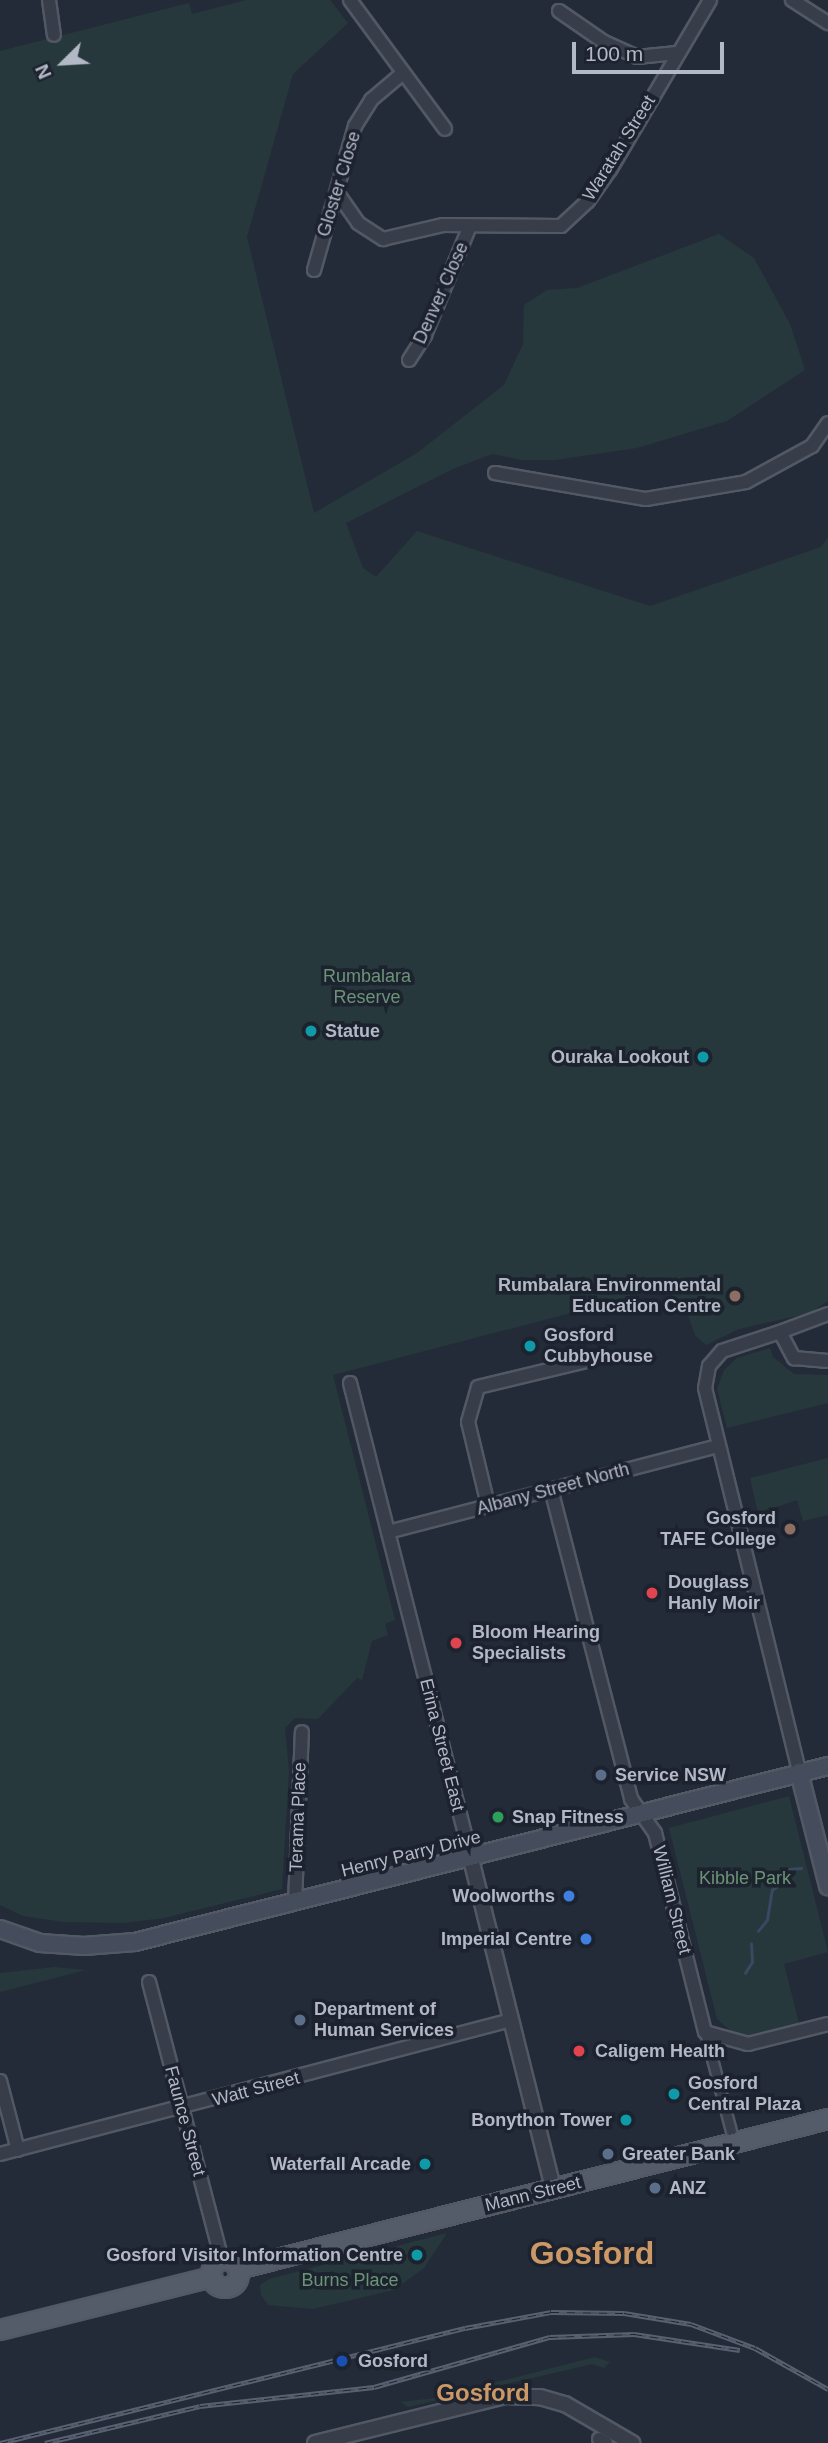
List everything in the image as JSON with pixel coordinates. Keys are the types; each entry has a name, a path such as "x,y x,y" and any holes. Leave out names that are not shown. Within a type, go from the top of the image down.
{"main road":[{"name":"Henry Parry Drive","path":"0,1929 40,1943 97,1945 135,1942 643,1816 828,1766"},
{"path":"799,1772 828,1886"},
{"name":"Mann Street","path":"0,2330 212,2277 216,2285 229,2287 237,2283 238,2269 828,2119"},
{"path":"212,2277 212,2268 222,2260 230,2261 238,2269"}],"street":[{"path":"49,0 54,35"},
{"path":"350,0 446,129"},
{"name":"Waratah Street","path":"338,194 358,223 383,239 443,225 561,226 589,201 610,170 710,0"},
{"path":"792,0 828,23"},
{"path":"559,11 581,29 637,57 677,53"},
{"name":"Gloster Close","path":"314,270 338,194 355,125 370,100 403,73"},
{"name":"Denver Close","path":"410,360 425,335 470,226"},
{"path":"495,473 646,499 746,482 812,446 828,423"},
{"path":"799,1772 705,1388 709,1366 731,1345 780,1332 828,1314"},
{"path":"780,1332 799,1361 828,1360"},
{"path":"488,1505 468,1422 478,1387 586,1361"},
{"name":"Erina Street East","path":"350,1383 553,2189"},
{"name":"Albany Street North","path":"388,1532 718,1446"},
{"name":"William Street","path":"551,1489 628,1788 655,1833 705,2032"},
{"name":"Terama Place","path":"295,1902 302,1732"},
{"name":"Faunce Street","path":"149,1982 222,2260"},
{"name":"Watt Street","path":"0,2154 511,2020"},
{"path":"705,2032 748,2044 828,2024"},
{"path":"705,2032 731,2131"},
{"path":"0,2081 18,2150"},
{"path":"315,2443 505,2396 540,2397 565,2404 632,2443"}],"green space":[{"name":"Rumbalara Reserve","path":"246,0 330,0 348,23 293,74 247,237 314,513 417,453 504,385 523,344 524,305 547,290 577,288 719,234 754,258 790,324 805,370 727,421 637,448 555,460 522,460 492,454 453,469 346,523 363,568 376,577 417,531 650,606 821,547 828,537 828,1301 810,1313 739,1329 706,1345 695,1335 684,1304 663,1289 333,1375 395,1620 385,1624 388,1635 372,1641 362,1680 357,1678 318,1719 295,1718 285,1728 289,1771 282,1889 164,1918 124,1923 63,1922 23,1916 0,1905 0,51 189,3 192,14"},
{"path":"770,1348 773,1357 794,1374 828,1375 828,1403 727,1428 717,1389 724,1370 737,1358"},
{"path":"828,1458 828,1515 803,1521 797,1500 758,1513 750,1478"},
{"name":"Kibble Park","path":"789,1796 828,1952 784,1964 800,2027 751,2042 739,2038 717,2019 669,1828"},
{"path":"55,1967 86,1970 0,1992 0,1973"},
{"name":"Burns Place","path":"447,2233 424,2268 394,2290 313,2309 268,2305 261,2295 260,2285 269,2279"},
{"path":"595,2357 610,2362 604,2368 592,2364 408,2407 400,2402 435,2398"}],"waterway":[{"path":"758,1931 767,1920 772,1890 786,1879 789,1869 801,1868"},
{"path":"745,1973 752,1962 751,1944"}],"railway":[{"path":"0,2443 465,2328 551,2312 624,2313 691,2324 755,2348 828,2389"},
{"path":"45,2443 200,2406 374,2387 550,2337 634,2334 740,2350"}],"place":[{"name":"Statue","path":"311,1031"},
{"name":"Ouraka Lookout","path":"703,1057"},
{"name":"Rumbalara Environmental Education Centre","path":"735,1296"},
{"name":"Gosford Cubbyhouse","path":"530,1346"},
{"name":"Gosford TAFE College","path":"790,1529"},
{"name":"Douglass Hanly Moir","path":"652,1593"},
{"name":"Bloom Hearing Specialists","path":"456,1643"},
{"name":"Service NSW","path":"601,1775"},
{"name":"Snap Fitness","path":"498,1817"},
{"name":"Woolworths","path":"569,1896"},
{"name":"Imperial Centre","path":"586,1939"},
{"name":"Department of Human Services","path":"300,2020"},
{"name":"Caligem Health","path":"579,2051"},
{"name":"Gosford Central Plaza","path":"674,2094"},
{"name":"Bonython Tower","path":"626,2120"},
{"name":"Greater Bank","path":"608,2154"},
{"name":"Waterfall Arcade","path":"425,2164"},
{"name":"ANZ","path":"655,2188"},
{"name":"Gosford Visitor Information Centre","path":"417,2255"},
{"name":"Gosford","path":"342,2361"}],"district":[{"name":"Gosford","path":"592,2253"},
{"name":"Gosford","path":"483,2393"}]}
